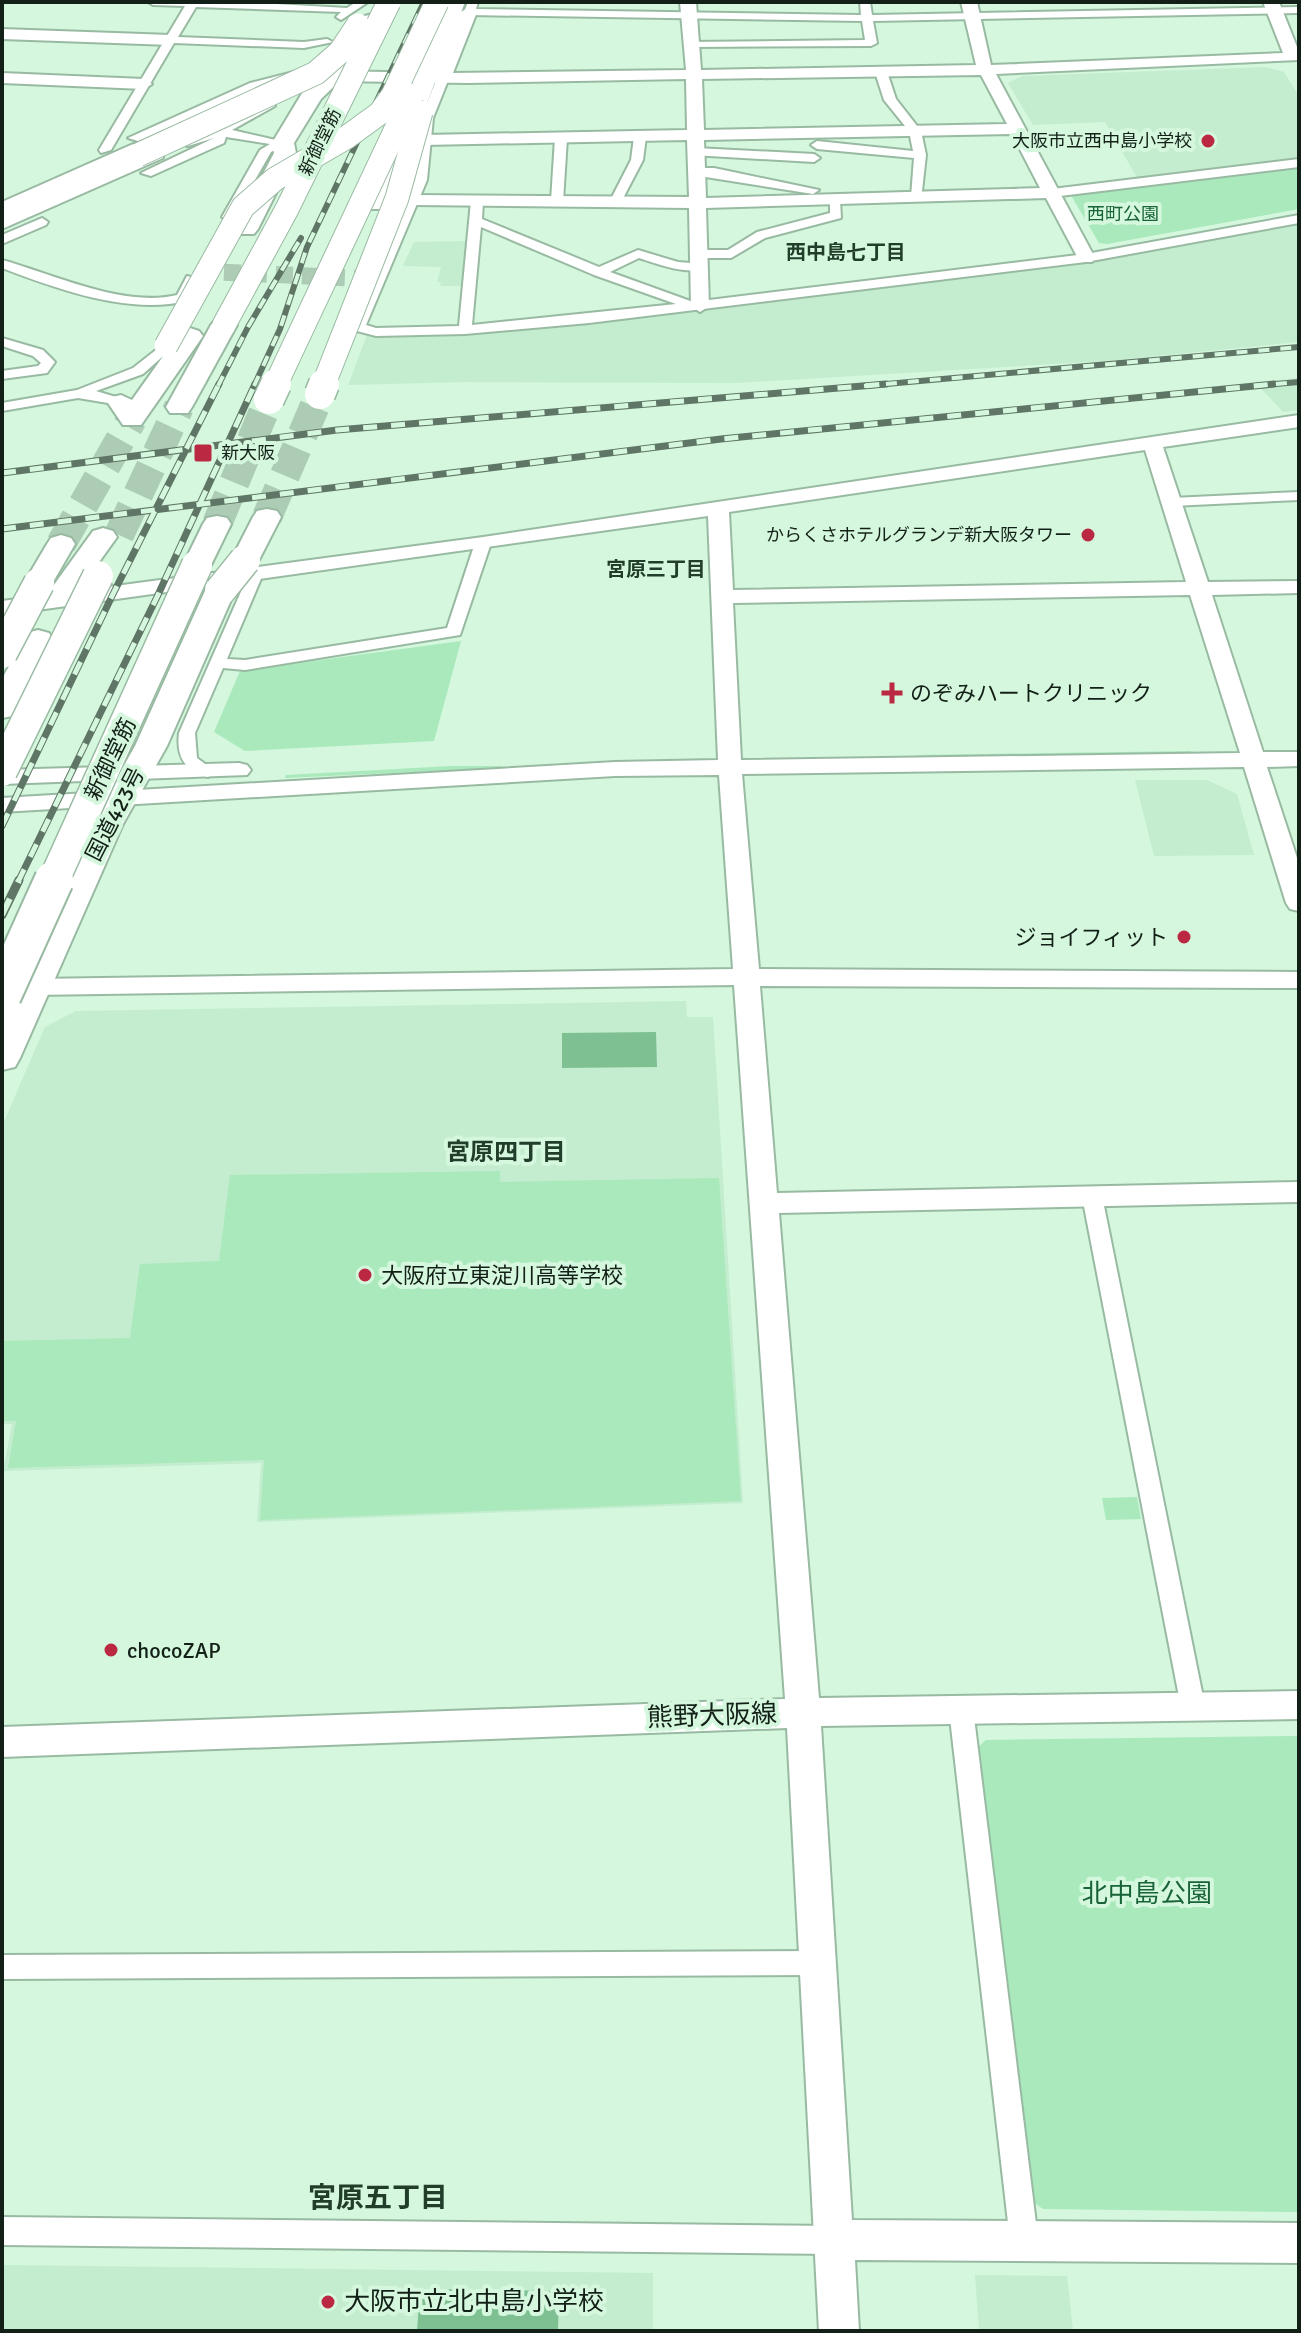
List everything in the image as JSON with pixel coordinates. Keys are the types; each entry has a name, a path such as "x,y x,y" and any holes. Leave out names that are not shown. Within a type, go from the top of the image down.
{"highway":[{"path":"156,405 178,341 243,207 275,179 358,131 380,113 393,95 437,2"},
{"path":"156,405 178,341 246,229 285,153 283,143 305,106 354,54 376,4"},
{"path":"2,216 316,73 345,46 376,4"},
{"name":"新御堂筋","path":"156,405 287,209 376,4"},
{"path":"269,399 364,191 438,43 463,5"},
{"path":"295,396 377,204 412,107 435,83 463,5"},
{"path":"320,394 405,175 438,43"},
{"name":"新御堂筋","path":"18,991 73,834 243,520"},
{"name":"国道423号","path":"2,1058 18,991 127,785 151,746 214,603 243,520"},
{"path":"2,709 90,539"},
{"path":"2,653 90,539"},
{"path":"2,771 90,539"}],"street":[{"path":"153,2 343,9 376,4"},
{"path":"691,44 871,43 865,2"},
{"path":"105,150 193,3"},
{"path":"463,5 867,18 970,10 1273,6 1299,10"},
{"path":"2,196 254,85 302,71 435,83 1297,61 1273,6"},
{"path":"333,76 327,42 343,9"},
{"path":"688,10 694,75 700,306"},
{"path":"970,10 986,70 1086,258"},
{"path":"2,34 304,45 327,42"},
{"path":"881,72 890,100 915,131 920,155 917,197"},
{"path":"2,225 202,136 220,132 333,76"},
{"path":"2,207 267,89 333,76"},
{"path":"2,78 144,84"},
{"path":"435,83 427,118 421,180 358,327 376,332 465,330 700,306 1086,258 1299,219"},
{"path":"696,144 817,145 915,131 1017,129"},
{"path":"220,132 283,143"},
{"path":"2,240 220,140 220,132"},
{"path":"424,140 640,137 696,144 817,145 920,155"},
{"path":"616,201 637,160 640,137"},
{"path":"557,201 561,138"},
{"path":"2,264 53,281 156,304 182,298 266,150 283,143"},
{"path":"814,195 809,173 817,145"},
{"path":"697,172 714,172 834,200 1052,193 1299,163"},
{"path":"413,200 698,202 814,195"},
{"path":"599,272 638,254 677,266 731,254 761,235 837,215 834,200"},
{"path":"465,330 477,201"},
{"path":"473,222 483,223 599,272 700,306"},
{"path":"2,407 69,396 138,371 178,341"},
{"path":"2,342 38,353 48,362 42,370 2,375"},
{"path":"69,396 106,397 156,405"},
{"path":"2,642 11,607 483,543 1299,421"},
{"path":"1150,442 1172,502 1299,903"},
{"path":"1172,502 1299,496"},
{"path":"718,506 730,757 803,1713 1299,1705"},
{"path":"216,663 245,665 454,632 483,543"},
{"path":"208,772 193,766 186,757 187,733 255,574"},
{"path":"724,597 1299,587"},
{"path":"1251,752 1299,743"},
{"path":"2,805 208,772 610,750 730,757 1251,752 1299,759"},
{"path":"2,777 127,785 615,769 730,757"},
{"path":"18,991 747,977 1299,980"},
{"path":"764,1203 1299,1192"},
{"path":"1092,1196 1193,1707"},
{"path":"961,1709 1024,2240"},
{"name":"熊野大阪線","path":"2,1742 803,1713 839,2331"},
{"path":"2,1967 818,1963"},
{"path":"2,2231 1299,2243"}],"shaded area":[{"name":"大阪市立西中島小学校","path":"1265,67 1284,72 1299,96 1299,161 1139,181 1105,122 1033,125 1008,83 1022,76"},
{"path":"1299,221 1299,342 1105,361 736,383 348,385 367,335 502,332 624,320 906,284"},
{"path":"466,241 463,286 440,286 441,282 437,282 441,267 403,266 414,242"},
{"path":"1299,378 1299,410 1283,412 1255,382"},
{"path":"1135,780 1207,780 1237,794 1254,855 1154,856"},
{"name":"大阪府立東淀川高等学校","path":"686,1001 687,1017 713,1017 743,1503 257,1522 261,1463 3,1471 12,1424 2,1424 2,1126 45,1027 76,1011"},
{"path":"656,1032 657,1067 562,1068 562,1033"},
{"name":"大阪市立北中島小学校","path":"2,2265 653,2273 653,2331 2,2331"},
{"path":"975,2275 1067,2276 1073,2331 979,2331"},
{"path":"420,2289 559,2291 558,2331 417,2331"}],"green space":[{"name":"西町公園","path":"1299,165 1299,209 1107,244 1099,243 1072,197 1074,194"},
{"path":"461,641 434,741 245,751 214,732 240,671"},
{"path":"1191,751 1192,754 916,755"},
{"path":"451,766 503,768 285,778 286,775"},
{"path":"500,1171 500,1182 719,1178 741,1501 260,1520 264,1460 8,1468 16,1421 2,1421 2,1341 130,1338 140,1264 219,1261 230,1175"},
{"path":"1137,1497 1141,1519 1106,1520 1102,1498"},
{"name":"北中島公園","path":"1299,1736 1299,2212 1043,2209 1030,2200 976,1749 986,1740"}],"tunnel":[{"path":"198,271 373,279"},
{"path":"267,517 320,394"},
{"path":"217,524 269,399"},
{"path":"119,535 179,407"},
{"path":"61,544 132,419"}],"railway":[{"path":"254,386 280,329 307,247 424,2"},
{"path":"218,386 248,327 301,238"},
{"path":"864,386 1299,347"},
{"path":"1254,386 1299,382"},
{"path":"186,449 219,384"},
{"path":"227,444 255,384"},
{"path":"227,444 337,430 886,384"},
{"path":"200,504 721,439 1274,384"},
{"path":"186,449 227,444"},
{"path":"200,504 227,444"},
{"path":"2,473 186,449"},
{"path":"156,510 186,449"},
{"path":"18,882 200,504"},
{"path":"156,510 200,504"},
{"path":"2,529 156,510"},
{"path":"2,826 156,510"},
{"path":"2,915 19,880"}],"place":[{"name":"大阪市立西中島小学校","path":"1208,141"},
{"name":"新大阪","path":"203,453"},
{"name":"からくさホテルグランデ新大阪タワー","path":"1088,535"},
{"name":"のぞみハートクリニック","path":"892,693"},
{"name":"ジョイフィット","path":"1184,937"},
{"name":"大阪府立東淀川高等学校","path":"365,1275"},
{"name":"chocoZAP","path":"111,1650"},
{"name":"大阪市立北中島小学校","path":"328,2302"}],"district":[{"name":"西中島七丁目","path":"846,252"},
{"name":"宮原三丁目","path":"656,569"},
{"name":"宮原四丁目","path":"506,1152"},
{"name":"宮原五丁目","path":"378,2198"}]}
